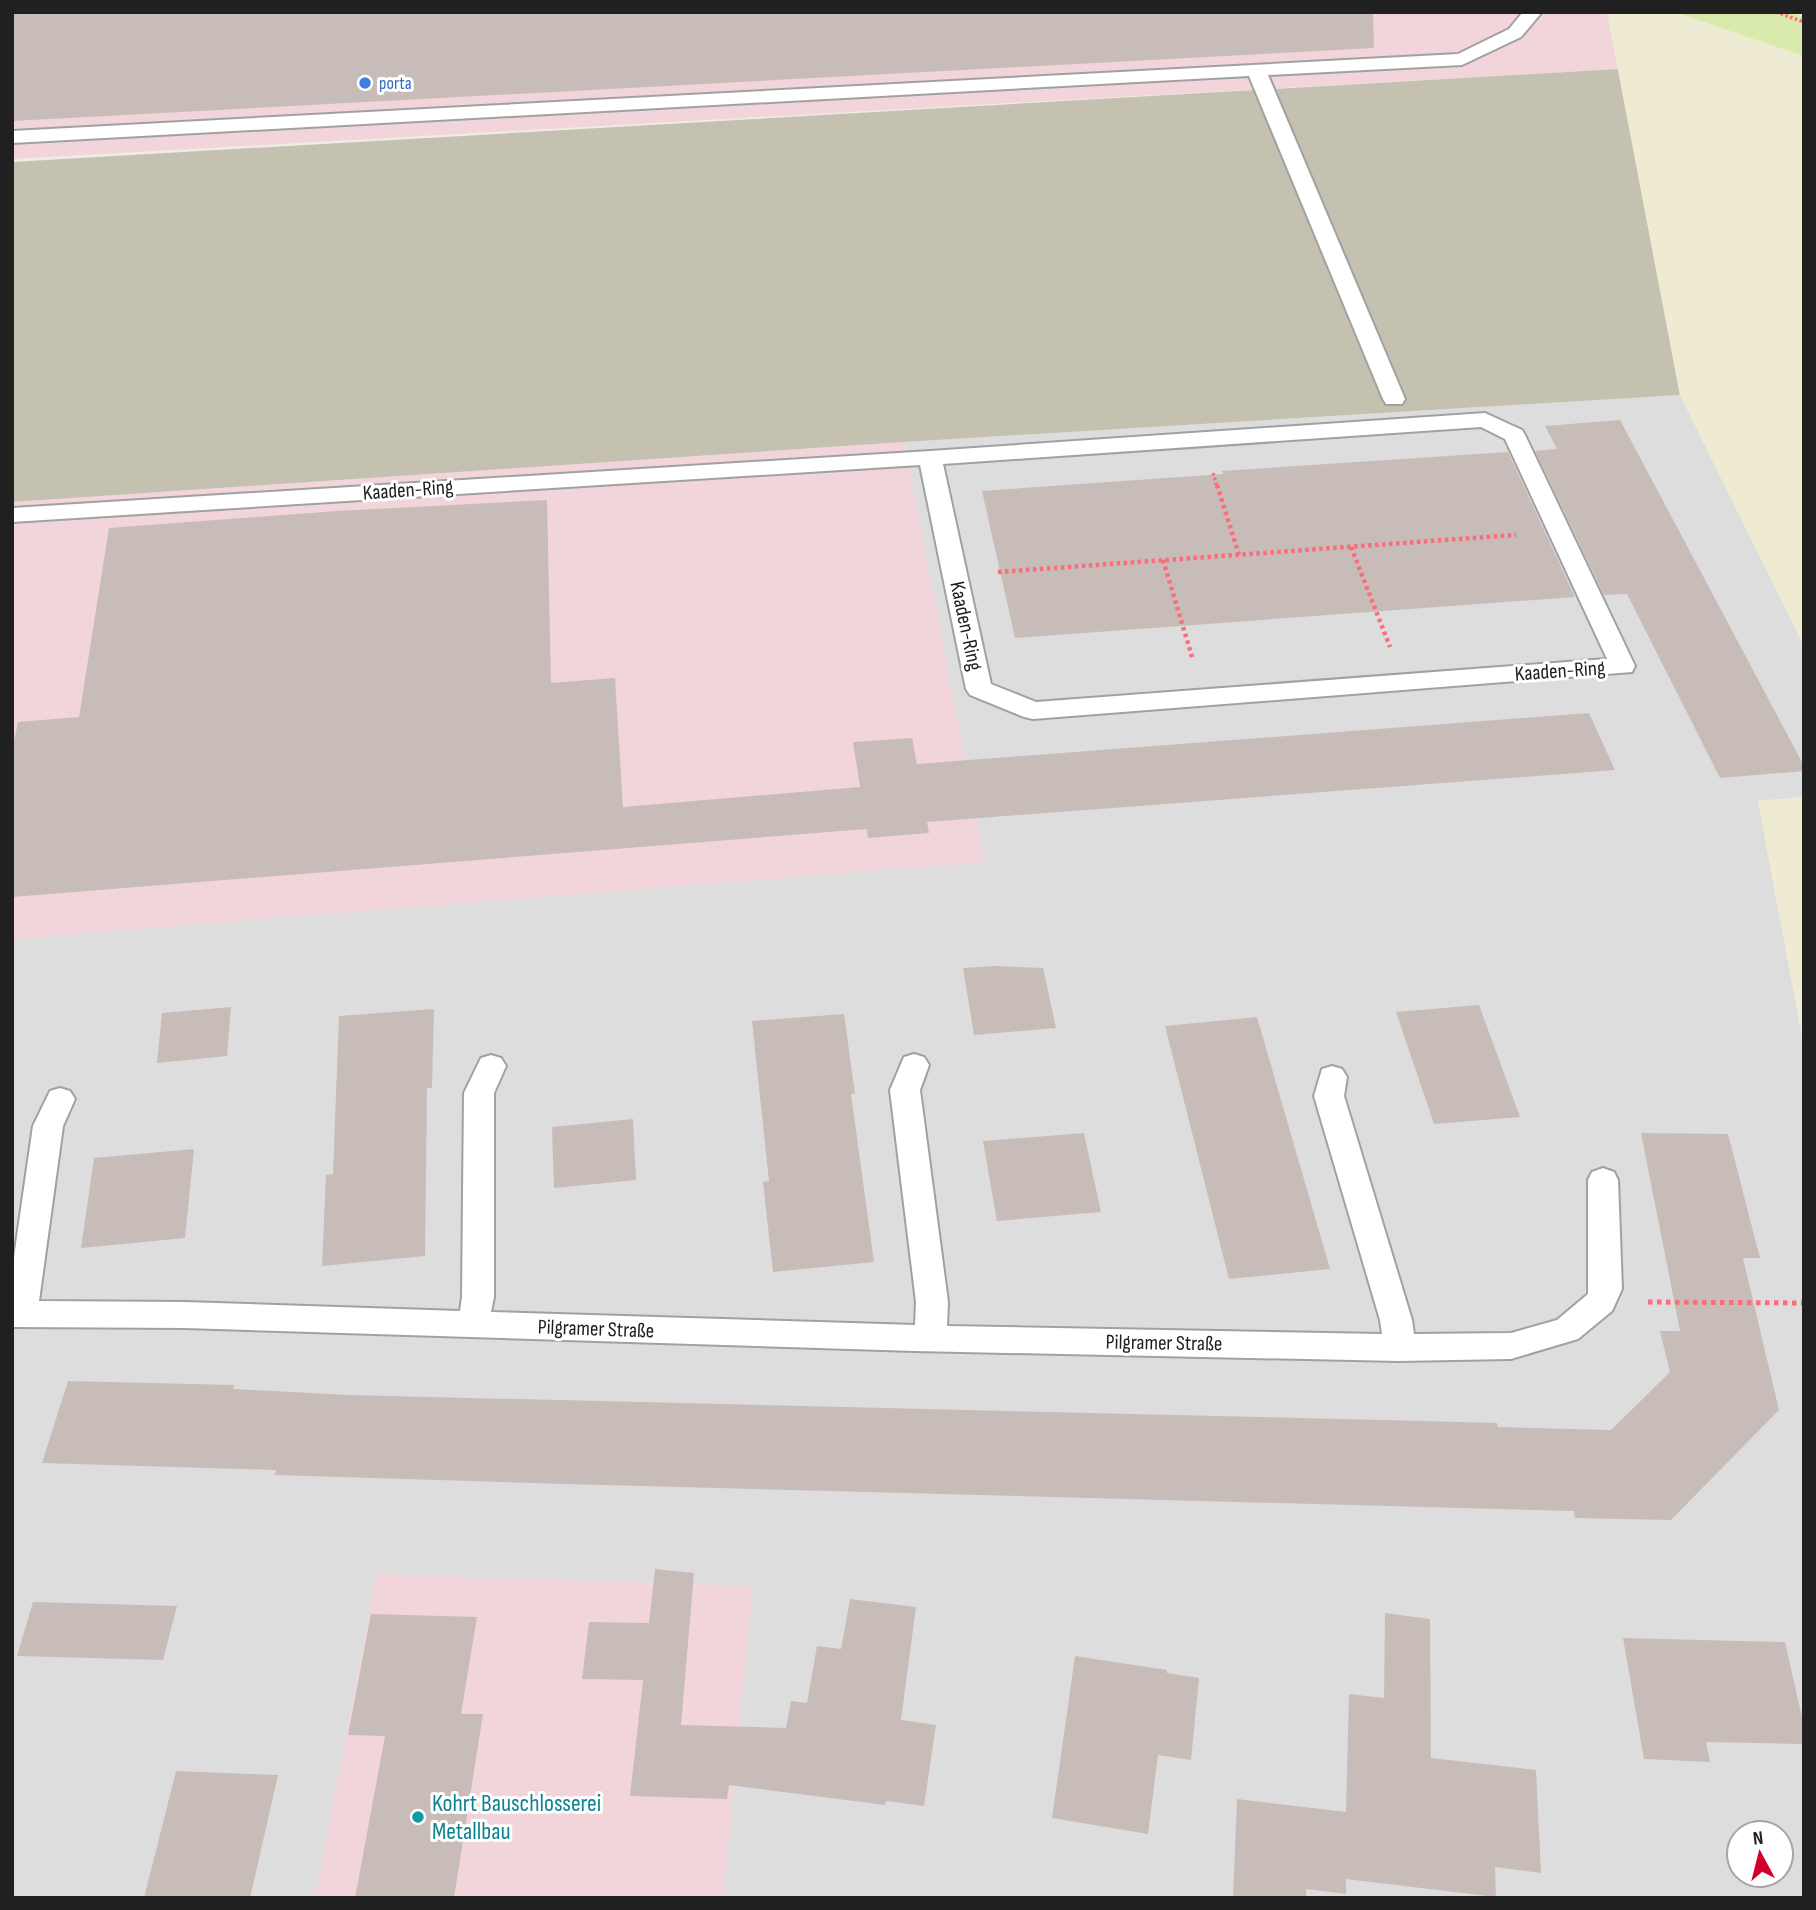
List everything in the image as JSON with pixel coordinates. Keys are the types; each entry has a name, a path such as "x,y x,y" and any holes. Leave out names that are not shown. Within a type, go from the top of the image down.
{"lane":[{"path":"12,136 1462,59 1515,33 1532,12"},
{"path":"1256,70 1394,399"},
{"name":"Kaaden-Ring","path":"12,515 930,458 1485,420 1514,435 1622,666 1033,711 979,689 930,458"},
{"path":"914,1065 905,1090 932,1302 930,1338"},
{"path":"473,1325 478,1297 479,1094 491,1066"},
{"path":"1332,1077 1329,1096 1396,1320 1399,1348"},
{"name":"Pilgramer Straße","path":"60,1100 48,1126 17,1314 185,1315 930,1338 1399,1348 1511,1346 1567,1331 1601,1302"},
{"path":"1601,1302 1606,1289 1603,1181"}],"path":[{"path":"1776,12 1804,22"},
{"path":"1202,439 1239,555"},
{"path":"955,575 1559,532"},
{"path":"1351,547 1404,683"},
{"path":"1163,560 1205,698"},
{"path":"1601,1302 1804,1303"}],"shaded area":[{"name":"porta","path":"12,12 1607,12 1618,69 12,159"},
{"path":"1607,12 1674,12 1804,56 1804,646 1680,395"},
{"path":"1618,69 1680,395 904,442 12,502 12,162"},
{"path":"1680,395 1804,646 1804,797 1758,801 1804,1047 1804,1898 723,1898 753,1586 377,1574 315,1898 12,1898 12,939 984,862 904,442"},
{"path":"904,442 985,862 12,939 12,502"},
{"path":"1804,797 1804,1047 1758,801"},
{"path":"377,1574 753,1586 723,1898 315,1898"}],"green space":[{"path":"1674,12 1791,12 1804,17 1804,56"}],"building":[{"name":"porta","path":"12,12 1373,12 1374,48 12,121"},
{"path":"1620,420 1804,766 1804,771 1720,778 1627,594 1604,595 1535,451 1557,449 1545,426"},
{"path":"1508,452 1575,597 1015,638 982,491 1223,474 1222,471"},
{"path":"547,500 551,683 615,678 623,807 860,787 853,742 912,738 917,764 1589,713 1615,770 927,822 929,833 868,838 867,829 12,897 12,751 18,722 79,717 109,528 337,511"},
{"path":"963,968 1043,968 1056,1028 974,1035"},
{"path":"1479,1005 1520,1117 1434,1124 1396,1012"},
{"path":"231,1007 227,1056 157,1063 162,1013"},
{"path":"434,1009 432,1088 427,1088 425,1256 322,1266 326,1175 333,1174 339,1016"},
{"path":"844,1014 855,1094 851,1094 874,1262 773,1272 763,1182 769,1181 752,1021"},
{"path":"1257,1017 1330,1269 1229,1279 1165,1026"},
{"path":"633,1119 636,1180 554,1188 552,1127"},
{"path":"1084,1133 1101,1212 997,1221 983,1141"},
{"path":"1641,1133 1728,1134 1760,1258 1743,1258 1779,1410 1671,1520 1575,1518 1574,1511 275,1475 276,1470 42,1463 68,1381 234,1385 233,1389 349,1395 1497,1423 1498,1427 1611,1430 1670,1372 1660,1331 1680,1331"},
{"path":"194,1149 185,1238 81,1248 94,1158"},
{"path":"655,1569 694,1573 681,1725 786,1728 791,1701 807,1703 817,1646 841,1649 850,1599 916,1607 901,1720 936,1725 924,1806 886,1801 885,1805 729,1785 727,1799 630,1796 643,1680 582,1679 589,1622 649,1623"},
{"path":"33,1602 177,1606 163,1660 17,1656"},
{"path":"1385,1613 1430,1619 1431,1758 1536,1770 1541,1873 1495,1867 1496,1897 1346,1879 1346,1894 1306,1889 1306,1898 1233,1898 1237,1799 1346,1812 1349,1694 1384,1698"},
{"name":"Kohrt Bauschlosserei Metallbau","path":"371,1614 477,1617 461,1714 483,1714 454,1898 355,1898 385,1736 348,1735"},
{"path":"1623,1638 1785,1642 1804,1726 1804,1744 1706,1742 1710,1762 1644,1759"},
{"path":"1075,1656 1167,1670 1167,1673 1199,1678 1191,1760 1158,1755 1148,1834 1052,1818"},
{"path":"176,1771 278,1775 250,1898 144,1898"}],"place":[{"name":"porta","path":"365,83"},
{"name":"Kohrt Bauschlosserei Metallbau","path":"418,1817"}]}
